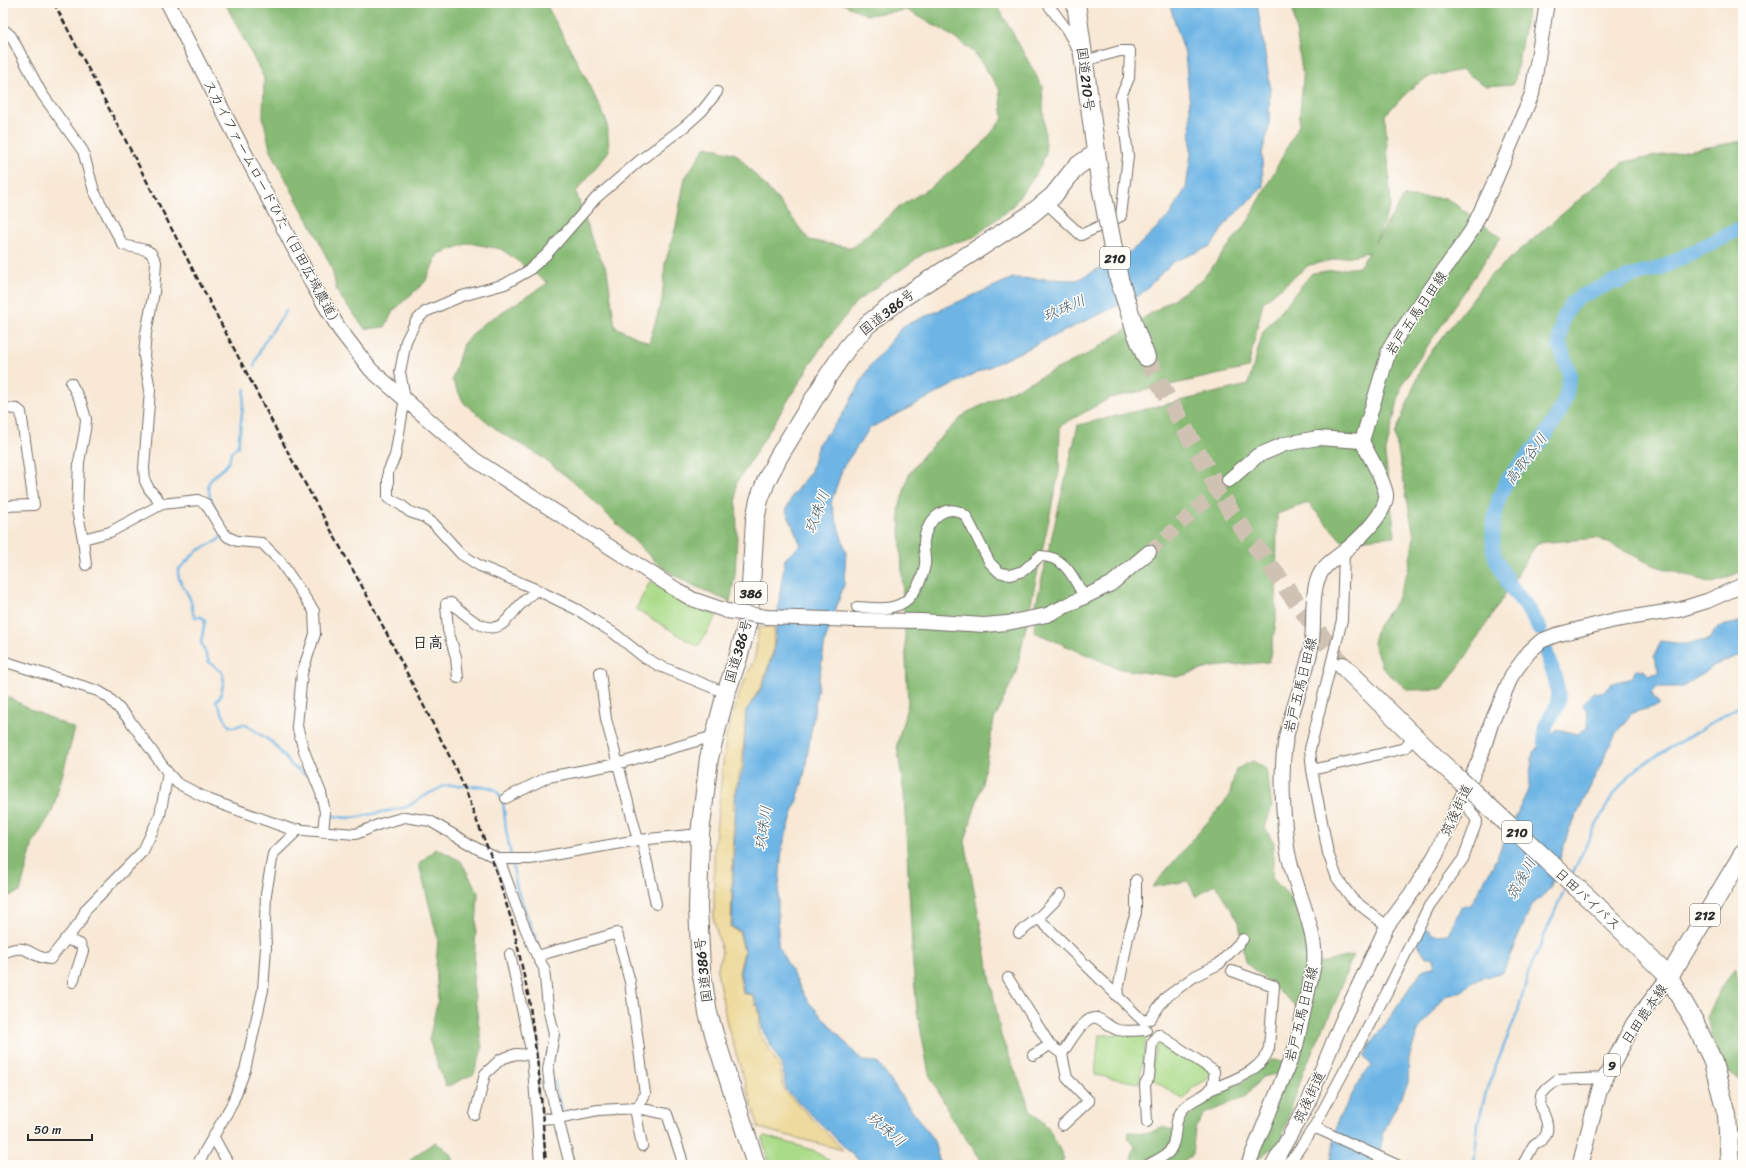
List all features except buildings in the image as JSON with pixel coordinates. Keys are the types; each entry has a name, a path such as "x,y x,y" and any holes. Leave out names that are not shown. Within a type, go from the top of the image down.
{"highway":[{"name":"国道210号","path":"1076,3 1096,155"},
{"name":"国道386号","path":"756,1165 715,1037 704,989 699,944 700,834 706,775 714,736 738,658 748,617 752,587 753,539 759,500 772,469 828,376 856,337 885,310 1030,215 1046,202 1064,183 1076,167 1096,155"},
{"name":"210","path":"1096,155 1119,279 1136,332 1146,357"},
{"name":"日田バイパス","path":"1343,666 1414,737 1596,906 1669,977 1695,1023 1712,1059 1727,1115 1730,1165"},
{"name":"212","path":"1669,977 1743,854"}],"main road":[{"name":"日田鹿本線","path":"1580,1165 1600,1088 1634,1023 1669,977"}],"street":[{"name":"スカイファームロードひた（日田広域農道）","path":"168,3 314,287 340,330 371,370 475,460 692,599 727,611 767,617 857,614 921,621 984,625 1007,623 1047,615 1085,598 1111,584 1149,552"},
{"path":"1046,3 1068,30 1084,61 1125,51 1129,78 1121,96 1128,156 1121,216 1081,235 1046,202"},
{"name":"岩戸五馬日田線","path":"1248,1165 1296,1046 1314,964 1315,955 1311,935 1292,871 1287,847 1282,772 1285,744 1308,662 1314,633 1316,585 1323,567 1344,551 1378,518 1383,508 1386,495 1383,484 1362,442 1390,347 1472,230 1495,181 1532,94 1547,3"},
{"path":"3,30 11,36 42,94 83,151 94,191 123,245 146,250 151,253 156,262 154,292 146,333 144,356 150,390 144,468 145,481 148,489 162,504"},
{"path":"717,92 702,111 684,127 639,161 596,198 546,255 528,271 504,284 462,296 425,312 416,320 406,341 400,372 405,398 395,456 388,472 388,498 410,512 424,517 434,524 461,554 480,566 578,610 614,634 645,658 660,666 726,693"},
{"path":"71,383 81,402 86,419 79,462 77,511 83,539 86,565"},
{"path":"3,408 17,409 21,412 34,504 3,506"},
{"path":"1229,480 1258,456 1285,444 1318,438 1362,442"},
{"path":"83,539 110,532 162,504 192,500 203,502 208,507 225,534 237,541 262,543 280,562 314,611 315,634 302,673 297,726 304,751 321,793 324,816 323,832"},
{"path":"857,614 890,608 901,604 909,598 920,583 925,564 924,540 929,525 936,515 947,510 959,510 966,516 990,562 999,572 1010,576 1023,571 1040,556 1051,556 1060,561 1071,574 1085,598"},
{"path":"1344,551 1342,620 1310,749 1312,770 1328,853 1337,878 1352,899 1387,926"},
{"name":"筑後街道","path":"1272,1165 1308,1104 1342,1022 1387,926 1416,887 1436,854 1481,756 1491,724 1512,675 1530,652 1541,641 1556,635 1615,620 1678,610 1743,585"},
{"path":"458,678 456,657 448,630 446,604 451,603 479,624 490,627 500,625 510,619 519,606 536,590"},
{"path":"3,661 98,691 108,697 128,718 177,783 210,800 290,829 356,834 380,824 406,817 430,821 478,849 502,859 530,859 640,840 700,834"},
{"path":"600,672 606,718 617,764 640,840 656,904"},
{"path":"506,798 548,777 617,764 714,736"},
{"path":"1312,770 1405,748 1414,737"},
{"path":"3,953 14,948 24,948 45,959 50,959 80,922 86,909 144,851 160,815 168,773"},
{"path":"1286,1165 1295,1155 1314,1127 1387,992 1429,906 1463,859 1477,821 1462,797"},
{"path":"197,1165 232,1104 245,1070 263,990 266,947 266,894 273,854 299,829"},
{"path":"502,859 541,955 544,968 548,1007 554,1034 548,1070 550,1088 562,1117 569,1161 568,1165"},
{"path":"1117,996 1128,937 1136,913 1136,880"},
{"path":"1019,933 1038,918 1061,895"},
{"path":"1038,918 1117,996 1144,1025 1154,1039"},
{"path":"541,955 617,933 630,982 645,1094 637,1108 642,1146"},
{"path":"1062,1054 1084,1022 1094,1018 1098,1019 1109,1027 1120,1031 1144,1025 1165,998 1195,976 1219,964 1243,938"},
{"path":"65,939 80,944 83,951 73,982"},
{"path":"510,954 532,1055 540,1165"},
{"path":"1210,1090 1241,1076 1256,1066 1266,1057 1270,1048 1274,986 1232,971"},
{"path":"1008,978 1050,1045 1062,1054 1067,1078 1089,1101 1063,1125"},
{"path":"1147,1122 1145,1084 1149,1078 1152,1043 1158,1034 1214,1071 1215,1082 1208,1093 1184,1108 1176,1120 1174,1142 1168,1153 1148,1165"},
{"path":"1033,1056 1050,1045"},
{"path":"475,1114 485,1074 502,1059 516,1054 532,1055"},
{"path":"1522,1165 1527,1159 1534,1144 1543,1139 1547,1132 1546,1116 1540,1107 1541,1095 1547,1088 1557,1080 1606,1078"},
{"path":"537,1119 562,1117 598,1110 637,1108 667,1114 681,1156 682,1165"},
{"path":"1314,1127 1397,1165"},
{"path":"213,1136 229,1165"}],"green space":[{"path":"225,3 547,3 547,6 584,74 607,122 609,151 576,192 593,243 607,270 615,327 649,343 662,300 665,264 676,226 685,178 706,146 736,154 778,200 809,240 852,248 899,207 934,185 980,147 1003,118 999,88 974,52 943,30 907,10 867,15 841,3 996,3 1042,86 1046,153 1038,171 1011,208 974,237 927,251 856,302 820,349 736,484 737,536 735,575 730,602 683,580 666,570 575,483 540,456 500,432 464,403 452,380 463,344 480,326 548,283 501,249 469,243 438,254 425,282 393,311 385,327 365,329 337,292 332,269 315,232 270,149 263,117 264,78"},
{"path":"1292,3 1529,3 1514,84 1486,86 1462,70 1431,76 1414,86 1385,115 1391,206 1375,242 1404,197 1446,198 1501,237 1402,384 1385,455 1395,536 1342,541 1308,503 1277,514 1276,622 1269,662 1212,667 1177,677 1120,669 1034,632 1035,608 1078,425 1248,385 1263,332 1312,273 1359,267 1369,252 1309,265 1263,302 1248,368 1110,398 1060,426 1059,472 1016,673 994,720 982,784 965,841 1001,1036 1031,1111 1048,1127 1064,1158 1061,1165 985,1165 956,1125 929,1074 917,1011 913,966 904,794 897,745 908,703 899,508 909,474 925,453 966,413 1088,354 1201,281 1249,220 1299,125 1303,78"},
{"path":"1743,141 1743,571 1712,583 1653,565 1598,538 1537,543 1467,655 1443,689 1408,690 1383,669 1373,643 1377,627 1396,602 1408,571 1414,536 1395,435 1423,362 1490,276 1623,162"},
{"path":"650,581 684,601 717,616 698,647 636,609"},
{"path":"3,694 32,710 75,729 52,812 33,843 20,892 3,898"},
{"path":"1253,761 1266,769 1272,806 1265,828 1274,843 1272,878 1292,899 1318,964 1353,955 1335,1003 1304,1070 1280,1143 1254,1162 1306,1015 1245,962 1239,922 1215,884 1196,897 1188,881 1152,887 1229,797 1236,769"},
{"path":"436,848 461,861 478,893 473,983 482,1049 474,1074 446,1087 429,1040 438,999 436,966 438,940 419,864"},
{"path":"1736,968 1738,985 1743,987 1743,1081 1724,1069 1713,1044 1707,1018 1720,989"},
{"path":"1141,1034 1146,1040 1139,1083 1095,1075 1099,1035"},
{"path":"1158,1037 1211,1071 1206,1080 1192,1088 1184,1100 1150,1078"},
{"path":"1271,1060 1286,1061 1281,1073 1262,1077 1245,1097 1204,1114 1195,1129 1192,1155 1178,1165 1159,1165 1177,1152 1180,1129 1187,1117 1225,1089 1242,1082"},
{"path":"1161,1127 1173,1130 1172,1142 1160,1154 1140,1165 1131,1159 1135,1145 1128,1138 1129,1132 1150,1133"},
{"path":"765,1136 813,1150 836,1165 770,1165 762,1139"},
{"path":"435,1142 450,1153 454,1165 407,1165 413,1157"}],"sand":[{"path":"759,627 774,628 773,651 762,685 746,711 742,766 734,793 731,927 739,932 744,951 739,973 743,994 752,995 760,1017 759,1032 780,1068 784,1090 843,1150 759,1128 727,1024 717,971 722,952 714,921 714,850 726,736 741,689 755,657"}],"water":[{"name":"玖珠川","path":"1169,3 1257,3 1270,85 1269,127 1262,153 1263,187 1227,222 1211,246 1173,262 1140,295 968,377 870,428 843,467 831,503 846,552 844,585 825,641 804,777 782,848 778,898 778,946 807,1000 862,1061 877,1062 934,1141 939,1160 943,1165 863,1165 786,1090 783,1068 762,1029 760,1011 753,994 744,993 740,972 745,951 740,931 732,927 736,792 744,766 746,711 763,686 774,652 785,559 801,545 786,511 792,496 811,471 818,444 841,417 870,366 903,326 1013,278 1077,280 1127,254 1140,244 1169,216 1186,188 1191,154 1190,106 1185,54"},
{"name":"筑後川","path":"1743,621 1743,654 1715,665 1683,687 1656,687 1651,693 1660,705 1632,713 1616,733 1568,833 1550,889 1532,905 1503,972 1475,980 1460,993 1447,994 1419,1029 1409,1057 1408,1083 1382,1135 1379,1165 1330,1165 1338,1119 1364,1074 1372,1066 1364,1057 1372,1042 1422,970 1435,966 1432,957 1426,957 1418,944 1425,927 1434,935 1448,934 1461,907 1471,905 1493,865 1528,790 1533,752 1557,729 1577,734 1587,728 1588,711 1582,705 1593,692 1603,693 1612,683 1632,678 1636,669 1644,670 1649,676 1659,672 1654,657 1661,641 1684,644 1708,640 1718,627"}],"waterway":[{"name":"高取谷川","path":"1540,629 1526,606 1510,586 1495,557 1493,548 1493,526 1499,498 1508,479 1545,436 1559,413 1566,396 1570,375 1559,344 1562,321 1571,304 1581,296 1613,282 1619,282 1626,278 1663,267 1743,227"},
{"path":"254,366 263,344 286,311"},
{"path":"218,515 210,497 208,485 214,476 228,464 231,452 238,446 245,389"},
{"path":"222,536 217,541 197,551 178,570 179,579 190,598 195,617 202,617 205,621 201,642 209,662 222,672 224,681 220,697 216,701 229,726 234,727 244,724 248,726 273,743 291,765 306,775"},
{"name":"高取谷川","path":"1545,648 1558,693 1557,705 1546,725 1545,730 1547,750 1551,759"},
{"path":"1572,874 1608,804 1627,778 1638,767 1743,704"},
{"path":"327,815 347,818 358,817 407,807 444,786 454,785 488,787 496,790 503,801 506,830 511,856"},
{"path":"512,861 517,889 539,947"},
{"path":"1474,1165 1478,1124 1487,1088 1518,1011 1529,971 1566,886"},
{"path":"554,1081 562,1113"}],"tunnel":[{"path":"1146,357 1231,512 1343,666"},
{"path":"1149,552 1229,480"}],"railway":[{"path":"54,3 292,460 369,599 454,765 491,856 513,925 529,999 540,1082 546,1165"}],"district":[{"name":"日高","path":"428,642"}]}
